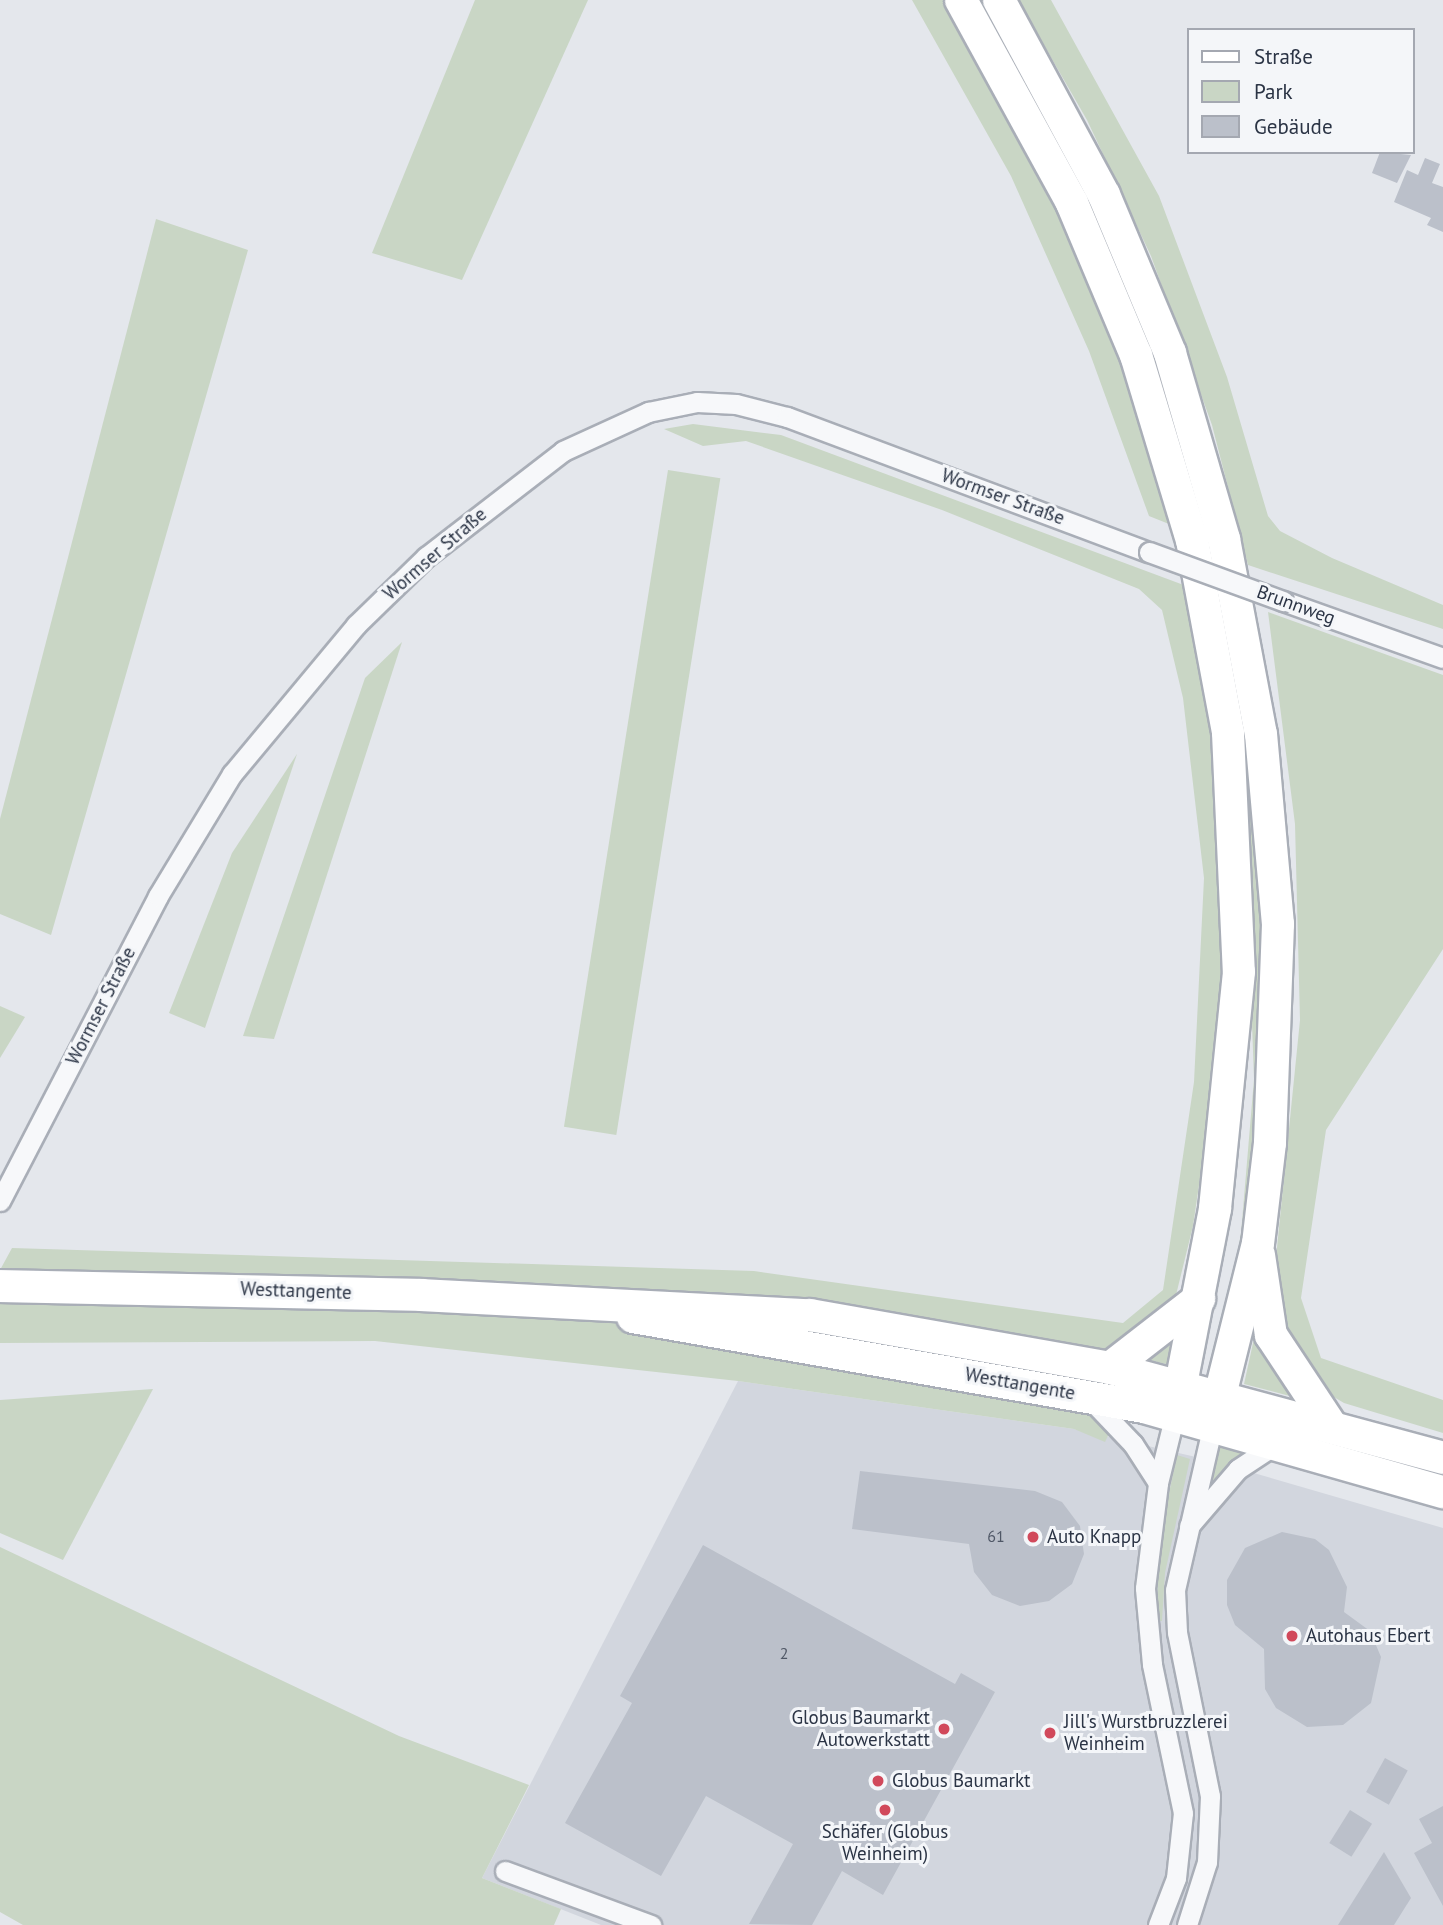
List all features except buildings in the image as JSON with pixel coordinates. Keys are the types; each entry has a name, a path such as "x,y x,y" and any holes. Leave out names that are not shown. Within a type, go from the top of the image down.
{"main road":[{"path":"961,0 1024,107 1115,298 1170,459 1214,641 1237,839 1239,972 1199,1299 1177,1399"},
{"path":"999,0 1098,184 1148,296 1199,447 1247,645 1278,924 1276,1051 1258,1243 1217,1409"},
{"path":"1258,1243 1271,1335 1330,1424"},
{"name":"Westtangente","path":"0,1286 395,1294 591,1307 682,1305 835,1318 1110,1368 1177,1399 1217,1409 1330,1424 1443,1458"},
{"path":"1110,1368 1163,1334 1199,1299"},
{"name":"Westtangente","path":"591,1307 766,1345 1087,1396 1177,1399"},
{"name":"Westtangente","path":"1217,1409 1279,1442 1443,1492"}],"street":[{"name":"Wormser Straße","path":"0,1201 158,896 232,774 289,701 409,574 563,451 648,412 697,402 736,404 787,417 1149,552"},
{"name":"Brunnweg","path":"1149,552 1443,658"},
{"path":"1087,1396 1133,1444 1158,1483"},
{"path":"1158,1925 1183,1836 1181,1786 1147,1629 1147,1552 1158,1483 1177,1399"},
{"path":"1187,1925 1211,1827 1205,1759 1177,1632 1184,1532 1217,1409"},
{"path":"1184,1532 1238,1469 1279,1442"},
{"path":"505,1871 651,1925"}],"shaded area":[{"path":"738,1381 1074,1429 1209,1460 1443,1528 1443,1925 601,1925 482,1878"}],"green space":[{"path":"475,0 588,0 462,280 372,253"},
{"path":"912,0 947,0 1078,233 1179,528 1149,516 1089,351 1011,176"},
{"path":"1018,0 1051,0 1159,196 1227,377 1268,516 1280,531 1332,558 1443,605 1443,629 1248,565 1212,425 1151,256 1087,120"},
{"path":"156,219 248,250 51,935 0,914 0,819"},
{"path":"693,424 781,435 1189,587 1223,754 1224,1015 1193,1226 1176,1295 1146,1358 1177,1333 1170,1365 1145,1359 1105,1442 1074,1429 738,1381 375,1341 0,1343 0,1270 12,1248 754,1271 1123,1323 1163,1290 1194,1082 1204,878 1183,698 1162,610 1139,589 942,510 746,441 703,446 664,429"},
{"path":"668,470 720,478 616,1135 564,1127"},
{"path":"1268,612 1443,675 1443,949 1326,1130 1301,1298 1321,1358 1443,1400 1443,1433 1344,1403 1312,1384 1288,1355 1272,1297 1300,1020 1295,824"},
{"path":"1228,636 1250,748 1263,904 1263,1036 1248,1232 1221,1352 1241,1233 1254,1079 1241,714"},
{"path":"402,642 274,1039 243,1036 365,678"},
{"path":"297,754 205,1028 169,1013 232,853"},
{"path":"0,1006 25,1017 0,1058"},
{"path":"1257,1325 1305,1400 1244,1384"},
{"path":"153,1389 63,1560 0,1533 0,1400"},
{"path":"1220,1442 1251,1451 1209,1487 1207,1486"},
{"path":"1177,1455 1190,1459 1165,1573 1162,1621 1156,1621 1160,1536"},
{"path":"0,1547 399,1736 529,1785 482,1878 561,1909 554,1925 23,1925 0,1912"}],"place":[{"name":"Auto Knapp","path":"1033,1537"},
{"name":"Autohaus Ebert","path":"1292,1636"},
{"name":"Globus Baumarkt Autowerkstatt","path":"944,1729"},
{"name":"Jill's Wurstbruzzlerei Weinheim","path":"1050,1733"},
{"name":"Globus Baumarkt","path":"878,1781"},
{"name":"Schäfer (Globus Weinheim)","path":"885,1810"}]}
